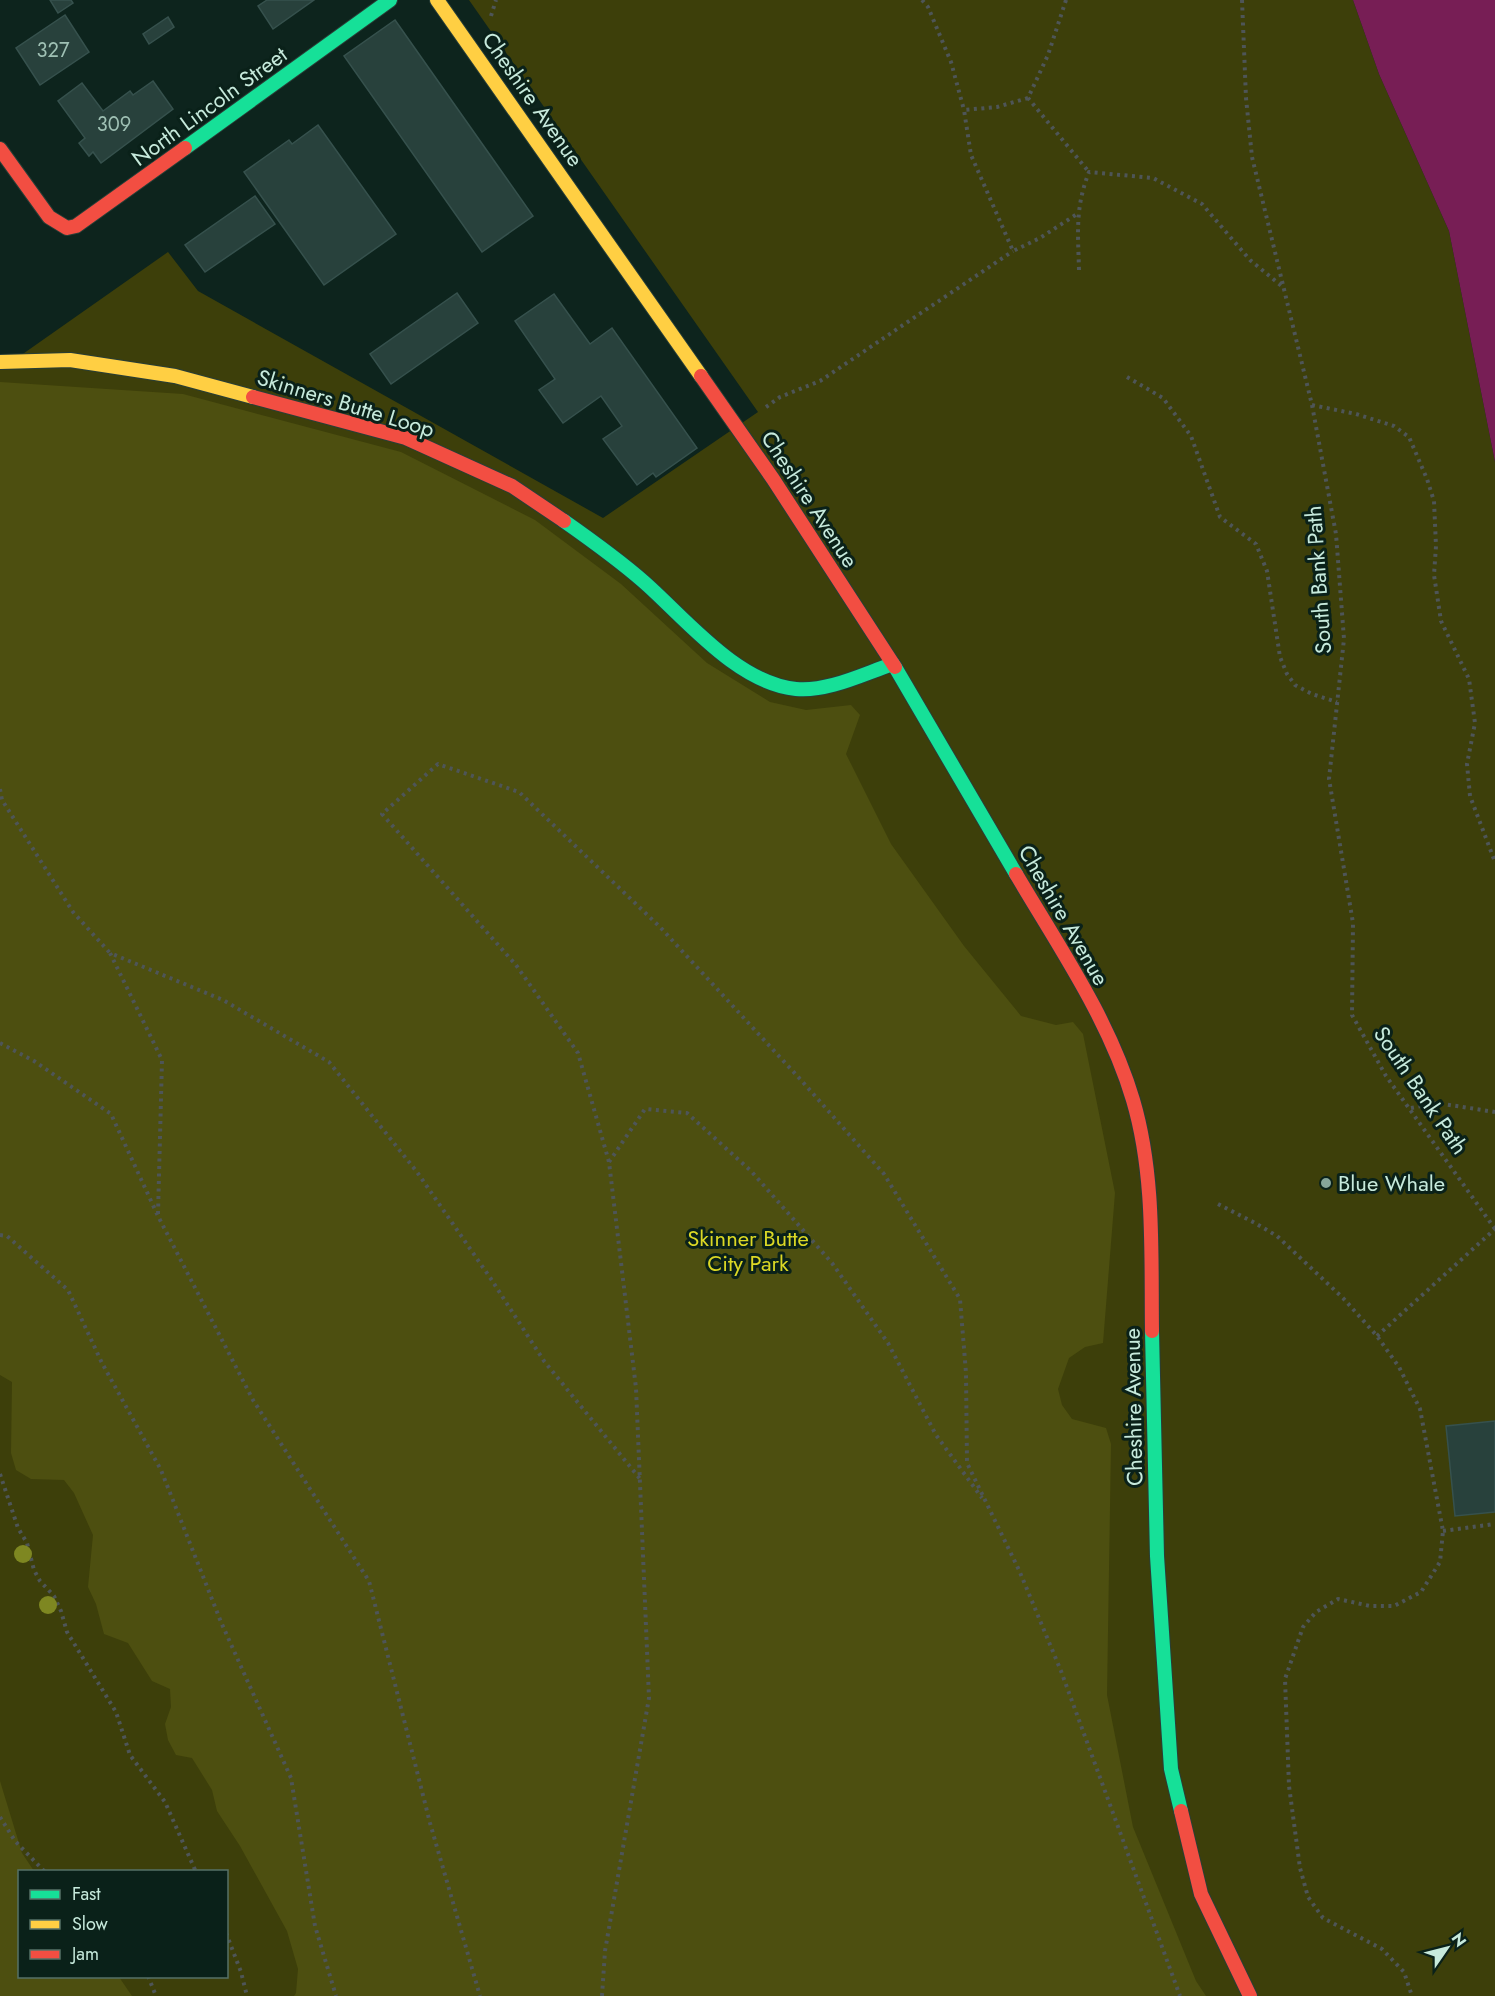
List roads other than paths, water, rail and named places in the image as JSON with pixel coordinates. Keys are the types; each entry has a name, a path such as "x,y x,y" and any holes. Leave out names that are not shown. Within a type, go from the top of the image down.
{"street":[{"name":"North Lincoln Street","path":"0,149 49,217 67,228 84,222 390,0"},
{"name":"Cheshire Avenue","path":"437,0 767,470 893,664 1094,1007 1114,1052 1137,1113 1150,1211 1157,1556 1171,1769 1201,1894 1250,1996"},
{"name":"Skinners Butte Loop","path":"0,362 70,360 175,376 406,438 512,486 587,537 643,581 693,629 738,665 769,683 797,689 828,686 893,664"}],"place":[{"name":"Blue Whale","path":"1326,1183"}],"park label":[{"name":"Skinner Butte City Park","path":"748,1250"}]}
